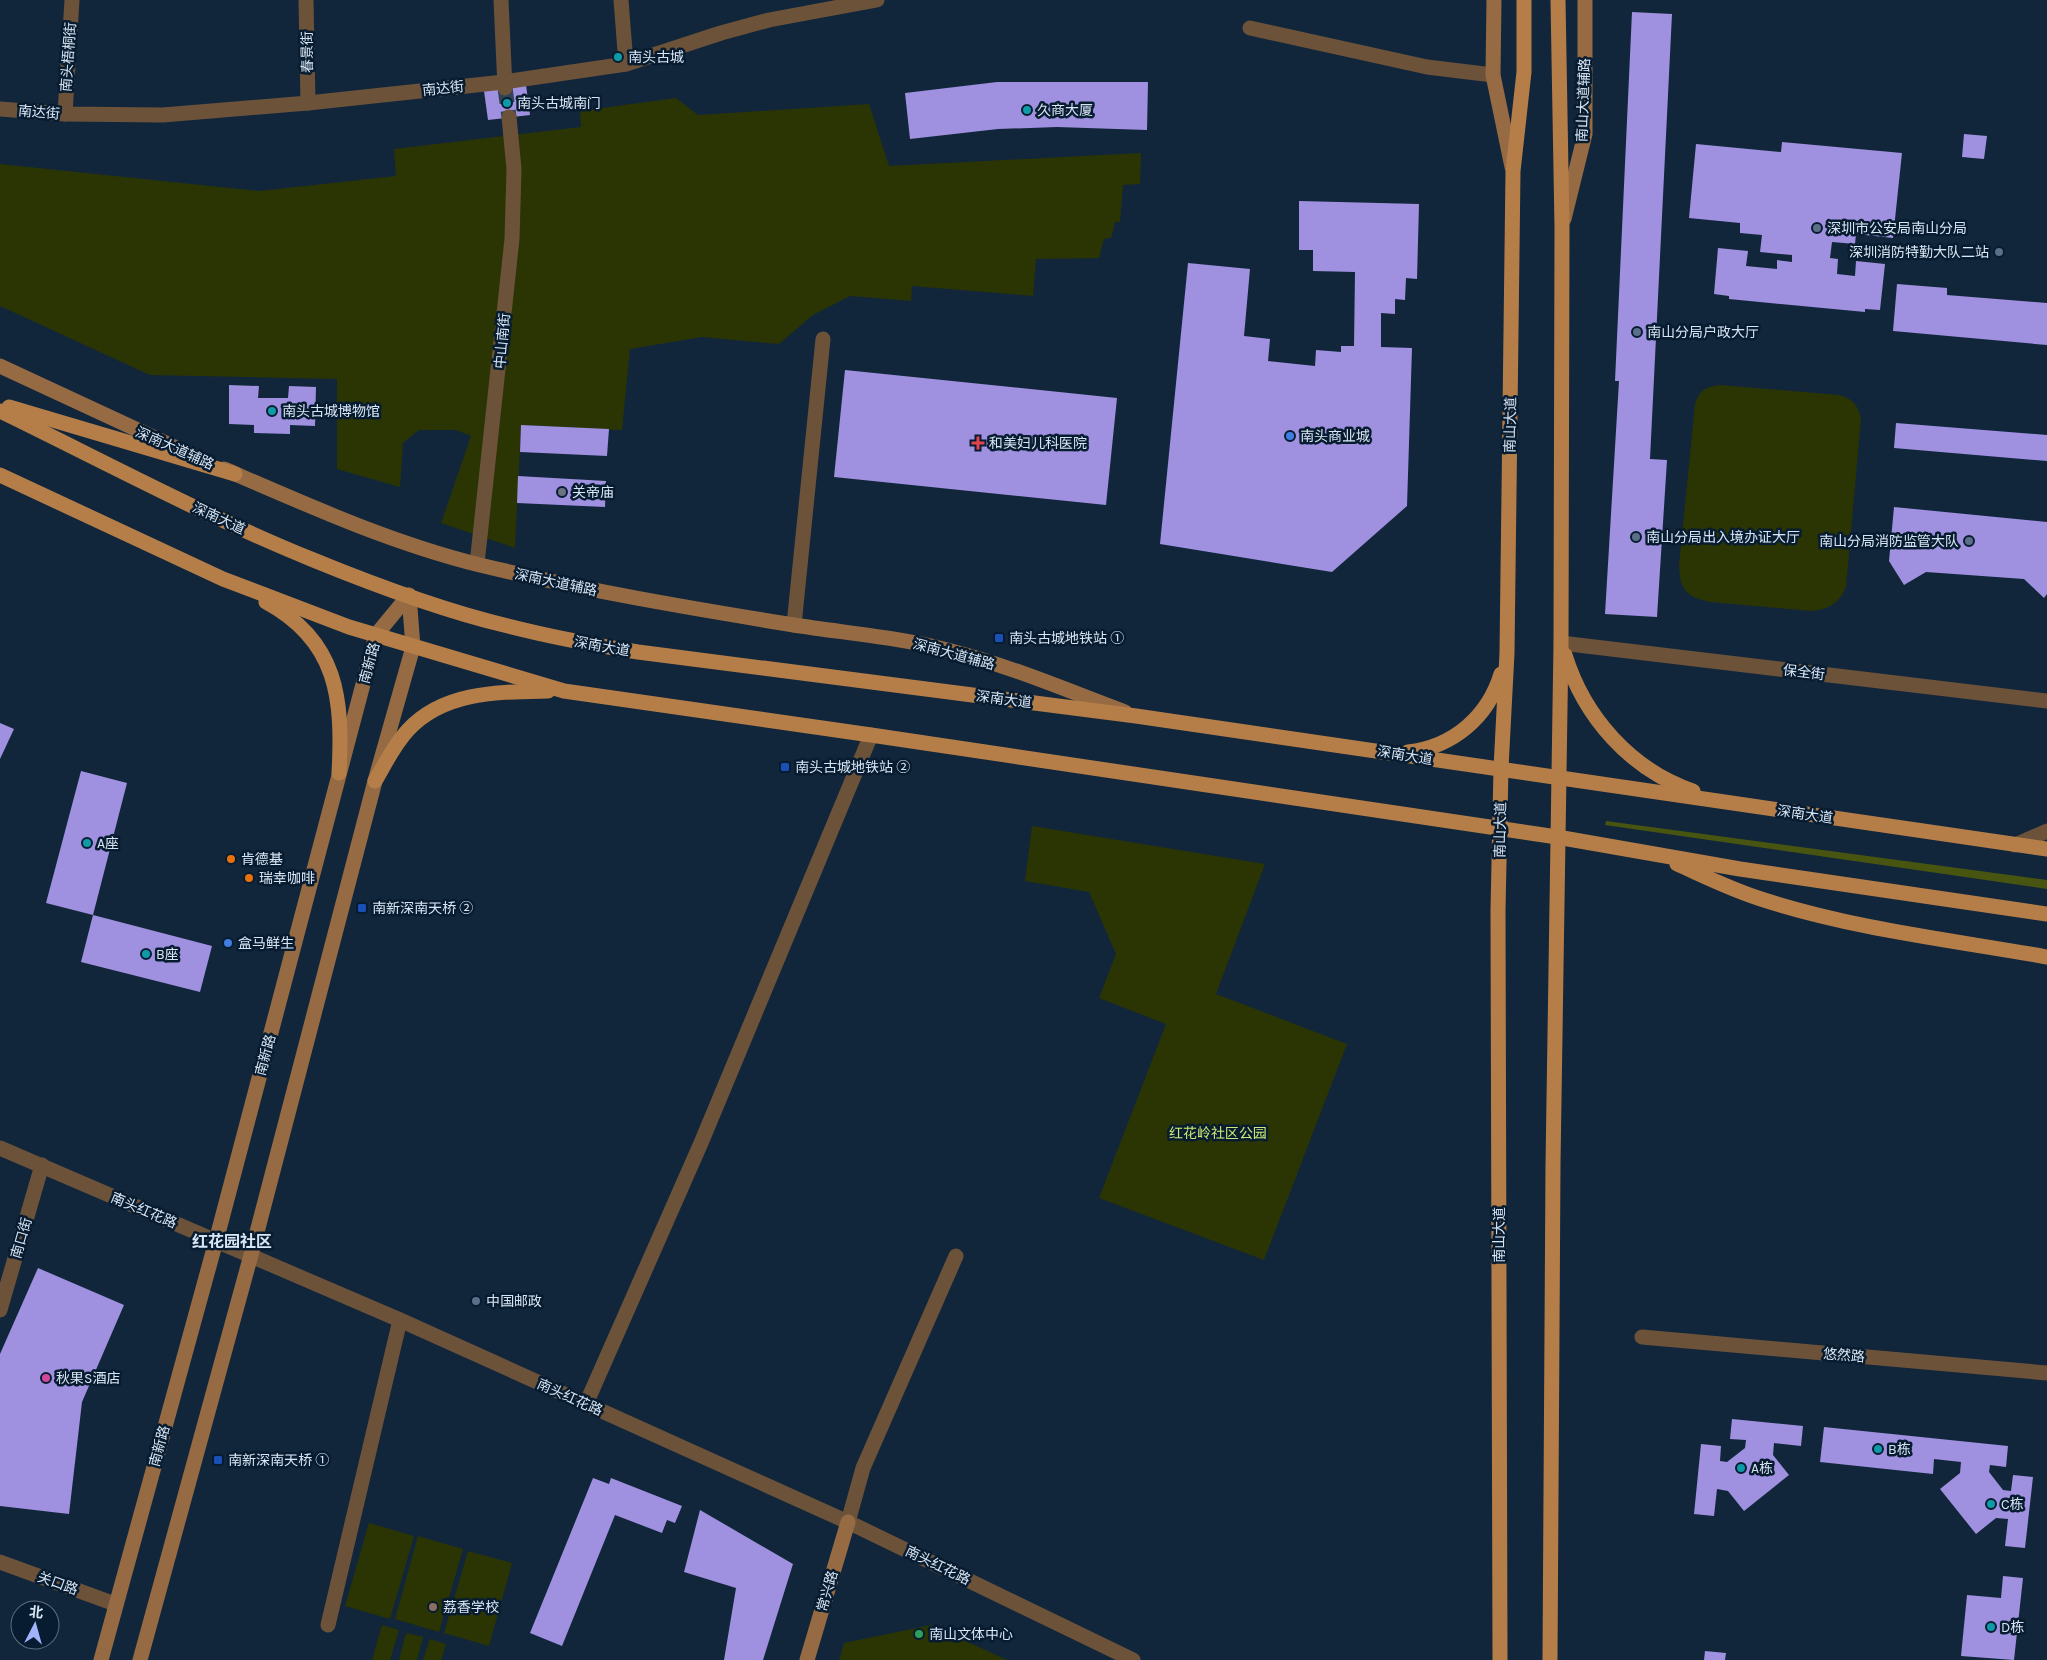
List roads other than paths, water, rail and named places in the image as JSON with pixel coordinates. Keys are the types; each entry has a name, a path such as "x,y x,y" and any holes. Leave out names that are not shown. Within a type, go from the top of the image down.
{"main road":[{"path":"1494,0 1493,75 1513,171"},
{"name":"南山大道","path":"1500,1660 1500,830 1507,653 1513,171 1524,72 1524,0"},
{"path":"1550,1660 1557,837 1561,643 1562,228 1558,0"},
{"name":"南山大道辅路","path":"1562,228 1585,134 1586,0"},
{"name":"深南大道辅路","path":"0,366 139,432 326,512 401,541 478,564 586,589 947,650 988,662 1136,716"},
{"path":"0,404 236,474"},
{"name":"深南大道","path":"0,411 229,523 312,560 409,595 506,626 638,652 1136,716 2047,849"},
{"path":"0,475 222,579 274,606 299,625 317,644 334,685 339,705 341,726 339,773"},
{"path":"0,485 27,488"},
{"path":"222,579 376,636 564,691 872,734 1500,830 1557,837 1657,855 2047,914"},
{"path":"140,1660 251,1256 375,781 413,648 409,595"},
{"name":"南新路","path":"101,1660 216,1240 376,636 409,595"},
{"path":"1561,643 1572,679 1584,703 1604,729 1627,752 1653,773 1722,802"},
{"path":"1391,753 1421,750 1447,742 1468,726 1483,710 1496,688 1507,653"},
{"path":"375,781 394,747 408,730 434,710 473,696 500,692 564,691"},
{"path":"1657,855 1760,899 1801,911 1874,927 2047,957"},
{"name":"常兴路","path":"807,1660 848,1522"}],"street":[{"name":"南头梧桐街","path":"65,114 72,0"},
{"name":"春景街","path":"306,0 308,103"},
{"path":"501,0 505,85"},
{"path":"621,0 626,64"},
{"name":"南达街","path":"0,109 65,114 163,115 505,85 626,64 721,33 769,20 877,0"},
{"path":"1250,28 1427,67 1493,75"},
{"name":"中山南街","path":"478,564 512,239 514,169 509,117"},
{"path":"794,625 822,339"},
{"name":"保全街","path":"1561,643 2047,701"},
{"path":"586,1404 701,1143 872,734"},
{"path":"2015,845 2047,831"},
{"name":"南头红花路","path":"0,1148 400,1320 848,1522 1133,1660"},
{"name":"南口街","path":"0,1310 42,1166"},
{"path":"848,1522 863,1468 956,1256"},
{"path":"328,1625 400,1320"},
{"name":"悠然路","path":"1642,1338 2047,1373"},
{"name":"关口路","path":"0,1562 115,1604"}],"tunnel":[{"path":"505,88 509,117"}],"place":[{"name":"南头古城","path":"618,57"},
{"name":"南头古城南门","path":"507,103"},
{"name":"久商大厦","path":"1027,110"},
{"name":"深圳市公安局南山分局","path":"1817,228"},
{"name":"深圳消防特勤大队二站","path":"1999,252"},
{"name":"南山分局户政大厅","path":"1637,332"},
{"name":"南头古城博物馆","path":"272,411"},
{"name":"南头商业城","path":"1290,436"},
{"name":"和美妇儿科医院","path":"978,443"},
{"name":"关帝庙","path":"562,492"},
{"name":"南山分局出入境办证大厅","path":"1636,537"},
{"name":"南山分局消防监管大队","path":"1969,541"},
{"name":"南头古城地铁站 ①","path":"999,638"},
{"name":"南头古城地铁站 ②","path":"785,767"},
{"name":"A座","path":"87,843"},
{"name":"肯德基","path":"231,859"},
{"name":"瑞幸咖啡","path":"249,878"},
{"name":"南新深南天桥 ②","path":"362,908"},
{"name":"盒马鲜生","path":"228,943"},
{"name":"B座","path":"146,954"},
{"name":"中国邮政","path":"476,1301"},
{"name":"秋果S酒店","path":"46,1378"},
{"name":"B栋","path":"1878,1449"},
{"name":"南新深南天桥 ①","path":"218,1460"},
{"name":"A栋","path":"1741,1468"},
{"name":"C栋","path":"1991,1504"},
{"name":"荔香学校","path":"433,1607"},
{"name":"D栋","path":"1991,1627"},
{"name":"南山文体中心","path":"919,1634"}],"district":[{"name":"红花园社区","path":"232,1241"}],"park label":[{"name":"红花岭社区公园","path":"1218,1133"}]}
